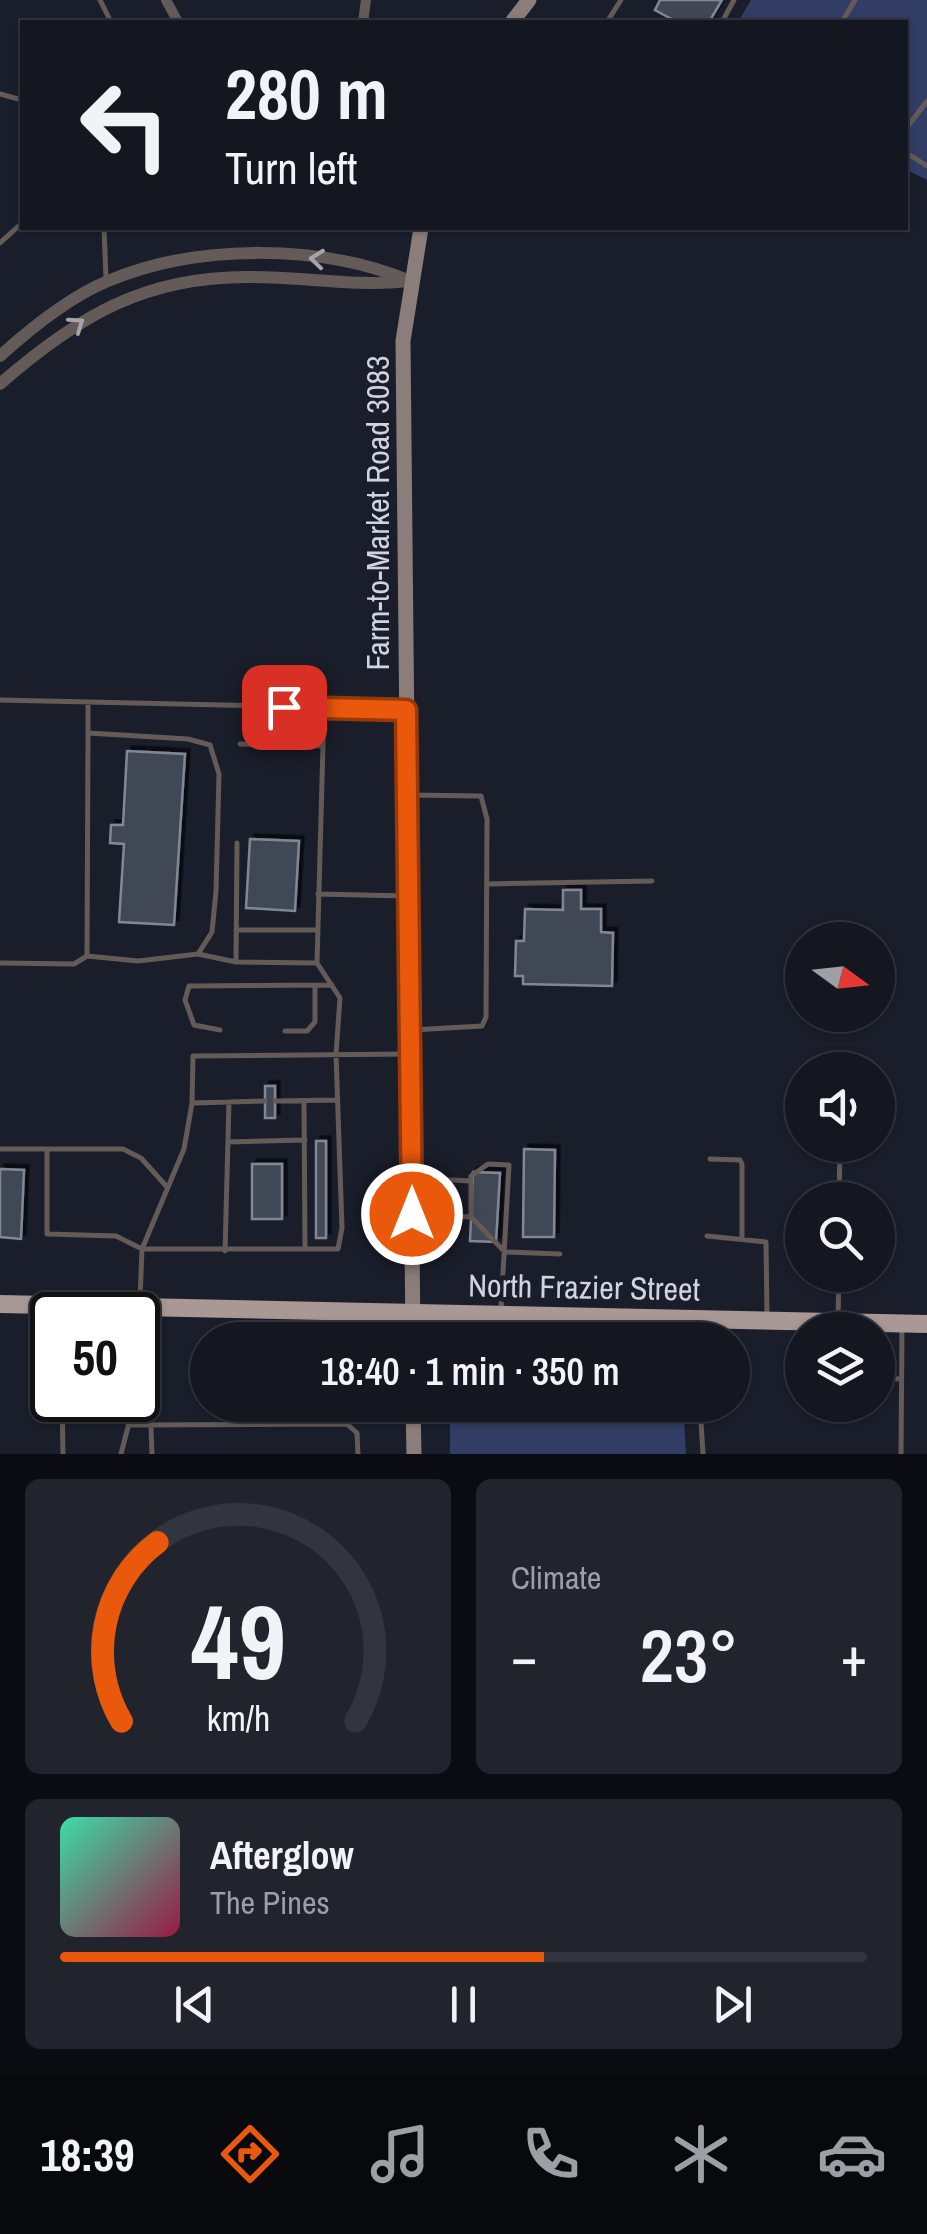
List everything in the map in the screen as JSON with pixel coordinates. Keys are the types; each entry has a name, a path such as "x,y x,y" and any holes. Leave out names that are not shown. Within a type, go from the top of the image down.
{"main road":[{"path":"514,20 529,0"},
{"name":"Farm-to-Market Road 3083","path":"413,1322 402,360 410,281 421,230"},
{"name":"North Frazier Street","path":"0,1304 30,1307"},
{"name":"North Frazier Street","path":"160,1308 785,1320"},
{"name":"North Frazier Street","path":"895,1323 927,1324"},
{"path":"414,1422 414,1454"}],"street":[{"path":"0,356 76,298 107,281 163,262 250,255 370,264 410,281"},
{"path":"0,384 86,317 116,301 168,284 250,276 366,286 410,281"},
{"path":"107,281 116,301"}],"lane":[{"path":"908,126 927,101"},
{"path":"0,242 20,225"},
{"path":"104,230 107,281"},
{"path":"0,700 406,710"},
{"path":"88,702 88,956"},
{"path":"47,1149 47,1234 116,1236 142,1249 338,1249 342,1228 336,1054 340,998 317,963 324,708"},
{"path":"88,733 188,739 210,745 219,774 216,891 212,932 198,954"},
{"path":"240,744 322,746"},
{"path":"407,795 481,796 487,818 482,1026 410,1030"},
{"path":"236,962 237,843"},
{"path":"487,884 652,881"},
{"path":"318,894 409,896"},
{"path":"236,930 317,930"},
{"path":"0,962 74,964 88,956 138,961 198,954 236,962 317,963"},
{"path":"285,1031 307,1031 315,1022 316,985"},
{"path":"220,1030 194,1024 188,1017 189,986 334,985"},
{"path":"141,1292 142,1249 184,1149 192,1103 193,1056 410,1054"},
{"path":"275,1100 338,1100"},
{"path":"304,1100 306,1250"},
{"path":"225,1251 229,1102"},
{"path":"192,1103 265,1102"},
{"path":"228,1142 305,1140"},
{"path":"0,1148 132,1152 168,1188"},
{"path":"710,1159 740,1160 742,1164 742,1238"},
{"path":"501,1315 506,1252 509,1164 488,1164 471,1181 472,1216 506,1252 560,1254"},
{"path":"412,1178 471,1181"},
{"path":"412,1214 472,1216"},
{"path":"706,1236 766,1242 768,1320"},
{"path":"901,1454 902,1323"},
{"path":"895,1379 901,1379"},
{"path":"63,1422 64,1454"},
{"path":"121,1454 131,1422"},
{"path":"701,1422 703,1454"},
{"path":"130,1425 152,1428 347,1424 357,1432 358,1454"},
{"path":"152,1428 152,1454"}],"shaded area":[{"path":"751,0 927,0 927,180 908,170 908,20 739,20"},
{"path":"450,1422 684,1422 686,1454 450,1454"}],"building":[{"path":"660,0 722,0 710,20 673,20 655,10"},
{"path":"127,751 185,754 174,925 119,922 124,844 110,843 111,825 123,825"},
{"path":"250,839 299,841 295,911 246,908"},
{"path":"563,890 581,890 581,909 601,909 601,932 613,933 612,986 523,984 523,976 515,976 516,941 524,941 525,909 563,910"},
{"path":"265,1086 275,1086 275,1118 265,1118"},
{"path":"316,1141 326,1141 326,1238 316,1238"},
{"path":"524,1149 555,1150 554,1237 523,1237"},
{"path":"252,1164 282,1164 282,1219 252,1219"},
{"path":"0,1169 24,1170 21,1239 0,1237"},
{"path":"473,1172 500,1173 496,1242 470,1241"}],"route":[{"path":"284,707 406,710 412,1214"}]}
